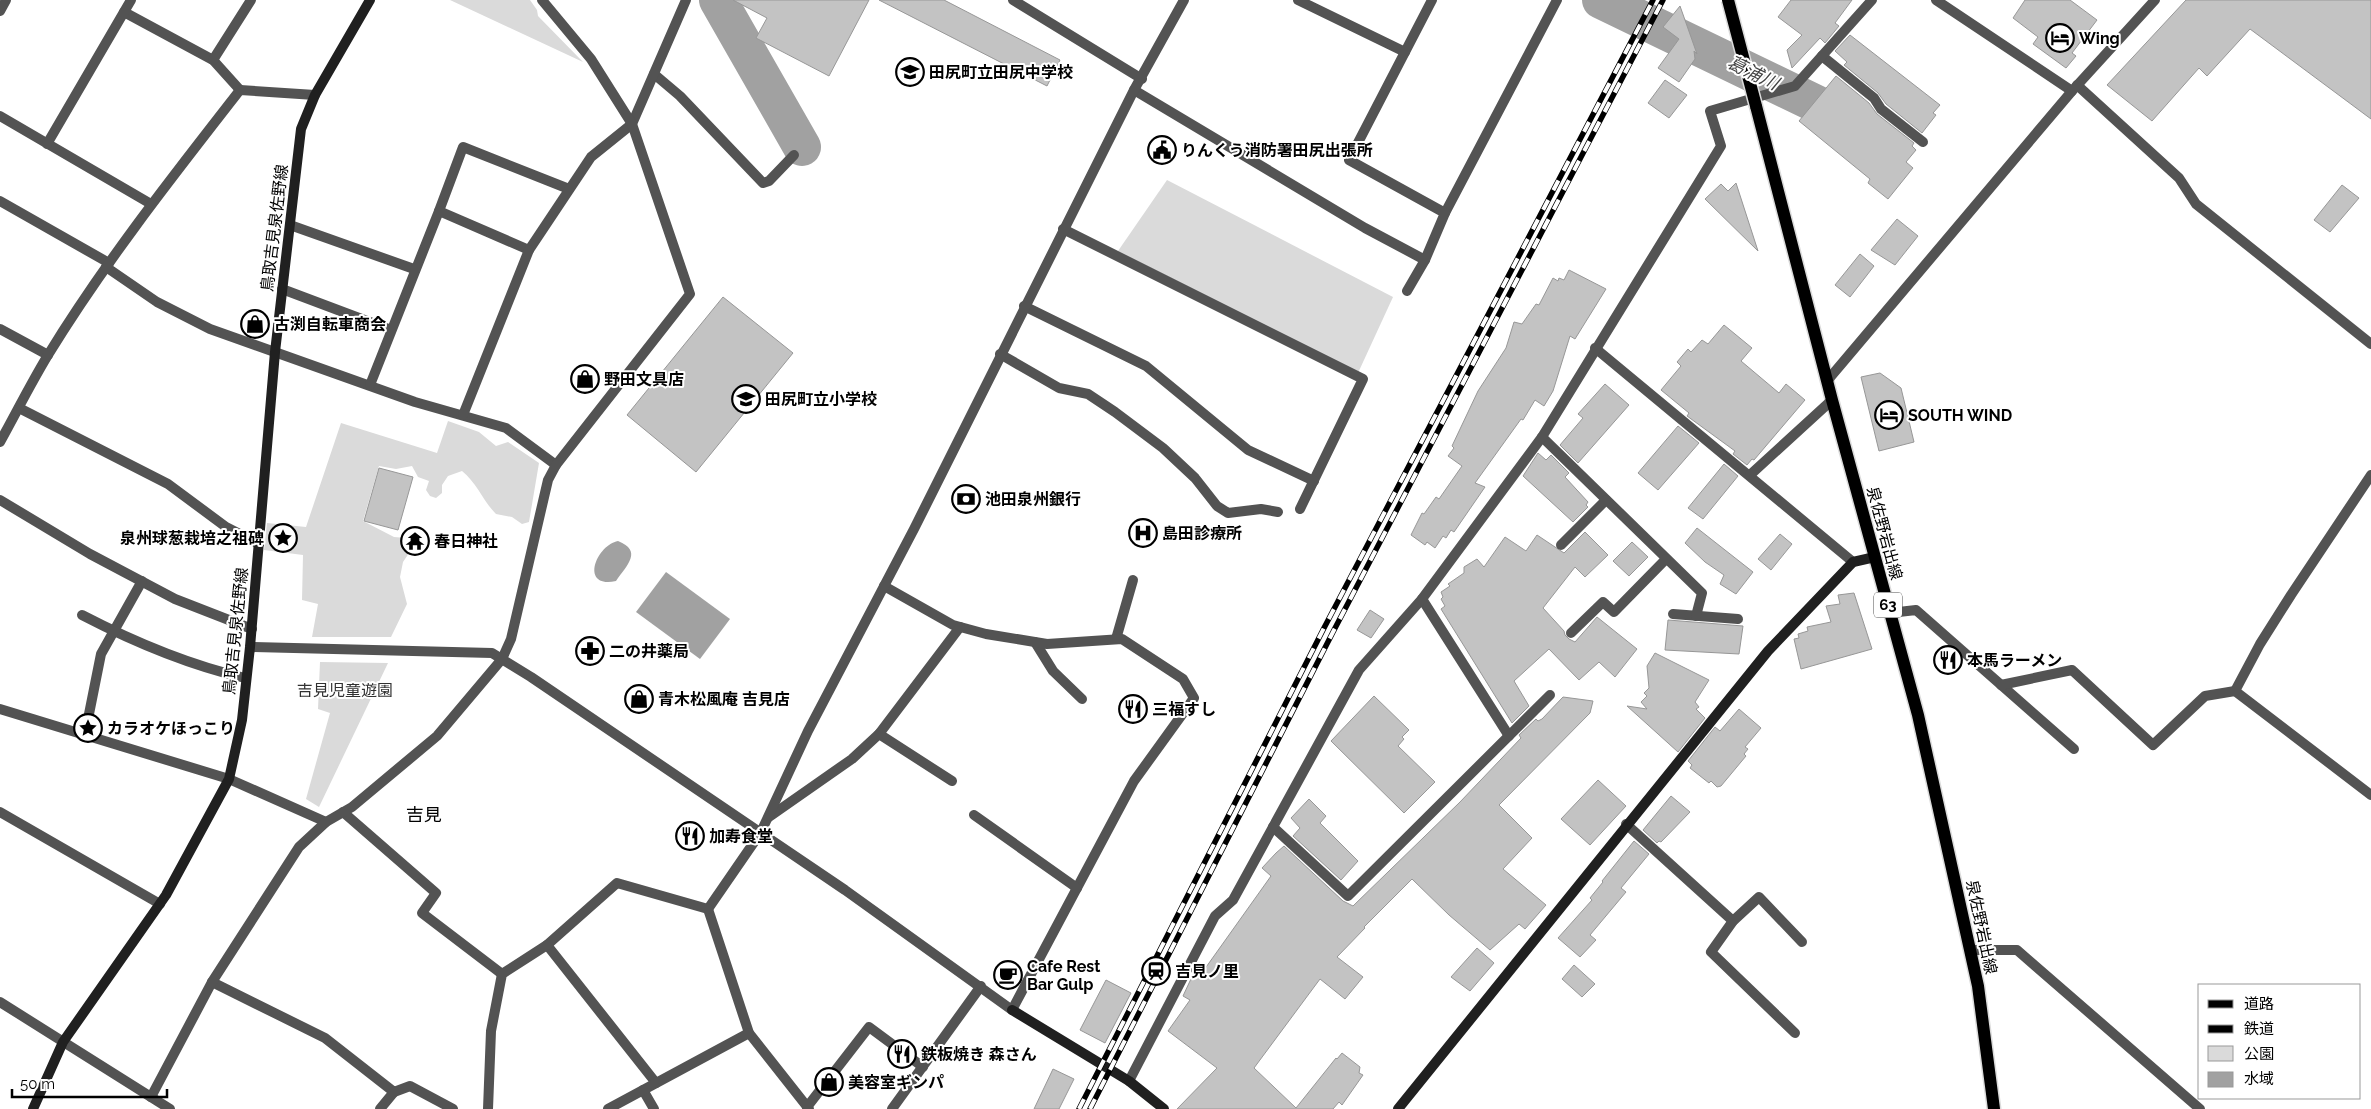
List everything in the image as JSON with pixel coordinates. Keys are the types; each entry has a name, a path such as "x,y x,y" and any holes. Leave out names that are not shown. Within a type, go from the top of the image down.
{"main road":[{"name":"鳥取吉見泉佐野線","path":"33,1109 63,1042 160,904 228,778 242,720 245,678 252,629 275,352 301,130 315,95 370,0"},
{"name":"泉佐野岩出線","path":"1728,0 1832,400 1918,715 1978,986 1994,1109"},
{"path":"1398,1109 1626,824 1768,651 1853,562 1875,557"},
{"path":"1012,1010 1129,1081 1164,1109"}],"street":[{"path":"0,11 6,0"},
{"path":"46,144 131,0"},
{"path":"212,60 251,0"},
{"path":"151,1097 212,982 299,847 326,822 343,812 437,736 502,659 511,640 548,480 556,465 690,294 632,124 591,59 542,0"},
{"path":"463,415 529,250 591,156 632,124 686,0"},
{"path":"1013,0 1142,79"},
{"path":"708,909 761,832 808,731 884,586 1063,229 1134,90 1142,79 1184,0"},
{"path":"1298,0 1405,52"},
{"path":"1432,0 1349,160 1445,213"},
{"path":"1408,291 1425,260 1445,213 1557,0"},
{"path":"1129,1081 1215,916 1233,900 1359,670 1422,599 1542,437 1721,146 1710,111 1795,86 1872,0"},
{"path":"1936,0 2075,88 2179,178 2196,204 2371,344"},
{"path":"1827,380 2075,88 2155,0"},
{"path":"124,12 212,60 240,90 315,95"},
{"path":"1822,56 1874,98 1881,109 1923,142"},
{"path":"654,74 680,96 763,183 769,181 794,154"},
{"path":"0,442 48,355 107,265 151,204 240,90"},
{"path":"1134,90 1365,228 1425,260"},
{"path":"0,116 151,204"},
{"path":"370,385 463,147 569,189"},
{"path":"0,201 107,265 157,302 210,329 415,402 506,428 556,465"},
{"path":"439,211 529,250"},
{"path":"290,225 414,269"},
{"path":"1063,229 1363,379 1300,509"},
{"path":"282,288 391,330"},
{"path":"1024,306 1146,366 1248,450 1314,481"},
{"path":"0,329 48,355"},
{"path":"1595,348 1853,562"},
{"path":"1000,354 1060,388 1088,394 1115,412 1163,448 1195,478 1218,506 1228,513 1261,510 1278,512"},
{"path":"1750,475 1832,400"},
{"path":"19,408 168,484 226,527 259,544"},
{"path":"1542,437 1702,594 1696,616"},
{"path":"2235,691 2290,595 2371,475"},
{"path":"0,500 90,554 175,599 252,629"},
{"path":"1561,546 1606,500"},
{"path":"1572,633 1603,602 1614,612 1666,558"},
{"path":"1116,639 1133,580"},
{"path":"84,734 101,654 142,581"},
{"path":"250,647 492,653 761,832 981,986 1012,1010 1134,781 1194,698 1184,679 1122,639 1047,644 986,634 960,627 884,586"},
{"path":"1422,599 1508,736"},
{"path":"1890,613 1916,610 2074,749"},
{"path":"1673,614 1738,619"},
{"path":"82,615 114,632 208,670 245,678"},
{"path":"768,817 852,759 879,734 960,627"},
{"path":"1035,642 1053,671 1082,699"},
{"path":"2002,685 2072,670 2153,745 2205,696 2235,691 2371,795"},
{"path":"1273,827 1348,896 1550,695"},
{"path":"0,709 228,778 326,822"},
{"path":"879,734 952,781"},
{"path":"0,812 160,904"},
{"path":"343,812 436,894 422,913 502,974"},
{"path":"974,815 1077,888"},
{"path":"1626,824 1733,921"},
{"path":"488,1109 491,1031 502,974 547,945 617,883 708,909"},
{"path":"1795,1032 1711,952 1733,921 1759,897 1802,942"},
{"path":"708,909 750,1033 808,1108 870,1028 923,1067"},
{"path":"547,945 656,1083"},
{"path":"1971,950 2017,950 2200,1109"},
{"path":"212,982 325,1038 394,1092"},
{"path":"896,1108 981,986"},
{"path":"0,1002 170,1109"},
{"path":"608,1109 750,1033"},
{"path":"380,1109 394,1092 410,1086 453,1109"},
{"path":"643,1090 654,1109"}],"green space":[{"path":"450,0 530,0 537,10 538,16 583,62"},
{"path":"1167,180 1393,297 1358,373 1118,251"},
{"path":"448,421 479,432 496,446 508,442 539,463 529,522 522,524 512,517 496,514 472,481 462,471 448,476 442,485 442,493 436,498 430,496 426,490 429,481 418,477 412,466 396,469 379,466 363,521 394,537 406,538 410,543 409,553 403,562 400,577 407,604 391,637 312,637 318,604 302,600 303,555 264,550 267,523 306,527 341,423 437,453"},
{"name":"吉見児童遊園","path":"320,662 388,663 319,807 306,799 330,713 318,709"}],"water":[{"path":"618,541 630,549 630,559 616,581 605,582 598,579 595,573 595,566 603,550 610,544"},
{"path":"666,572 730,619 700,659 636,612"}],"building":[{"path":"733,0 869,0 829,76 756,38 767,18"},
{"path":"879,0 944,0 1060,60 1047,86"},
{"path":"1791,0 1852,0 1835,23 1839,26 1825,43 1820,38 1792,68 1787,50 1802,35 1778,17"},
{"name":"Wing","path":"2025,0 2070,0 2097,20 2072,53 2076,56 2066,68 2033,44 2038,37 2013,18"},
{"path":"2186,0 2371,0 2371,119 2250,29 2207,76 2199,68 2152,121 2107,85"},
{"path":"1680,6 1697,54 1694,51 1695,59 1679,82 1658,68 1679,39 1663,27"},
{"path":"1850,35 1940,105 1933,113 1936,115 1922,133 1886,104 1878,93 1844,65 1847,62 1835,51"},
{"path":"1836,76 1869,103 1877,114 1914,143 1912,146 1916,150 1906,162 1913,168 1888,199 1868,183 1870,179 1799,121"},
{"path":"1665,80 1687,95 1669,118 1648,103"},
{"path":"1736,183 1758,251 1705,199 1721,184 1728,191"},
{"path":"2342,185 2359,198 2330,232 2314,220"},
{"path":"1897,219 1918,236 1895,265 1871,250"},
{"path":"1860,254 1874,266 1850,297 1835,285"},
{"path":"1569,270 1606,289 1575,339 1570,336 1553,391 1544,406 1535,400 1523,420 1521,419 1475,483 1485,487 1454,532 1451,530 1446,538 1443,536 1435,548 1427,542 1425,545 1411,535 1422,513 1424,514 1436,497 1439,499 1462,466 1448,456 1454,448 1452,446 1478,391 1506,348 1514,322 1522,324 1536,304 1539,305 1553,278 1558,281 1559,278 1564,280"},
{"path":"723,297 793,353 696,472 627,415"},
{"path":"1724,325 1752,348 1741,361 1779,393 1786,384 1805,400 1754,460 1752,459 1747,465 1733,454 1735,451 1687,416 1689,413 1661,390 1681,366 1677,362 1688,349 1691,352 1702,340 1708,344"},
{"name":"SOUTH WIND","path":"1880,373 1901,388 1914,442 1879,451 1861,377"},
{"path":"1605,384 1629,405 1578,463 1560,445 1583,418 1578,414"},
{"path":"1678,426 1699,443 1658,490 1638,473"},
{"path":"1538,453 1546,460 1551,455 1569,473 1565,477 1588,502 1586,505 1588,507 1573,522 1523,476"},
{"path":"1724,464 1738,476 1703,519 1688,508"},
{"path":"379,468 413,477 398,530 364,521"},
{"path":"1697,528 1753,572 1736,594 1720,584 1724,575 1705,562 1685,543"},
{"path":"1585,532 1608,555 1585,577 1575,567 1543,608 1564,631 1565,635 1575,642 1597,617 1637,649 1615,677 1599,662 1579,680 1549,649 1514,681 1529,706 1512,723 1441,609 1445,606 1441,599 1443,597 1441,592 1450,586 1448,584 1464,573 1464,567 1477,559 1484,567 1505,537 1526,551 1537,535 1564,553"},
{"path":"1780,534 1792,544 1771,570 1758,559"},
{"path":"1632,542 1648,557 1629,576 1613,561"},
{"path":"1854,593 1872,649 1801,669 1794,639 1799,638 1798,634 1808,631 1807,627 1831,622 1826,606 1840,604 1838,595"},
{"path":"1370,610 1384,619 1371,638 1357,630"},
{"path":"1668,620 1743,626 1739,654 1665,650"},
{"path":"1655,653 1709,680 1695,702 1699,707 1696,709 1705,718 1678,752 1627,706 1647,709 1641,702 1647,696 1644,693 1649,688 1647,666"},
{"path":"1374,696 1409,730 1402,737 1404,739 1398,746 1435,782 1404,813 1331,741"},
{"path":"1563,697 1593,701 1590,713 1499,805 1532,838 1503,869 1546,905 1525,929 1519,924 1490,950 1449,915 1412,879 1337,957 1363,977 1345,999 1320,979 1254,1068 1296,1108 1342,1053 1360,1067 1359,1073 1363,1075 1342,1105 1339,1102 1333,1109 1177,1109 1217,1068 1168,1031 1190,1000 1183,996 1197,966 1204,970 1271,876 1262,868 1276,853 1284,846 1343,901 1353,906 1460,802 1521,738 1519,735 1536,719 1538,721 1542,719"},
{"path":"1739,709 1761,728 1745,747 1748,749 1744,754 1746,756 1721,786 1717,787 1690,768 1692,765 1688,761 1715,727 1720,731"},
{"path":"1598,780 1626,806 1590,845 1561,819"},
{"path":"1671,796 1690,812 1661,842 1657,843 1643,830"},
{"path":"1309,799 1326,816 1320,823 1358,861 1341,880 1293,836 1300,828 1291,818"},
{"path":"1634,841 1649,854 1621,888 1626,892 1590,935 1596,940 1580,957 1558,938 1592,900 1590,898 1602,881"},
{"path":"1477,948 1494,963 1470,991 1451,977"},
{"path":"1574,965 1595,984 1582,997 1562,979"},
{"path":"1106,980 1131,993 1105,1043 1080,1030"},
{"path":"1053,1069 1074,1079 1059,1109 1034,1109"}],"waterway":[{"path":"718,0 802,147"},
{"name":"葛浦川","path":"1601,0 1860,125"}],"railway":[{"path":"1079,1109 1324,628 1653,0"},
{"path":"1090,1109 1333,632 1663,0"}],"place":[{"name":"Wing","path":"2060,38"},
{"name":"田尻町立田尻中学校","path":"910,72"},
{"name":"りんくう消防署田尻出張所","path":"1162,150"},
{"name":"古渕自転車商会","path":"255,324"},
{"name":"野田文具店","path":"585,379"},
{"name":"田尻町立小学校","path":"746,399"},
{"name":"SOUTH WIND","path":"1889,415"},
{"name":"池田泉州銀行","path":"966,499"},
{"name":"島田診療所","path":"1143,533"},
{"name":"泉州球葱栽培之祖碑","path":"283,538"},
{"name":"春日神社","path":"415,541"},
{"name":"二の井薬局","path":"590,651"},
{"name":"本馬ラーメン","path":"1948,660"},
{"name":"青木松風庵 吉見店","path":"639,699"},
{"name":"三福すし","path":"1133,709"},
{"name":"カラオケほっこり","path":"88,728"},
{"name":"加寿食堂","path":"690,836"},
{"name":"吉見ノ里","path":"1156,971"},
{"name":"Cafe Rest Bar Gulp","path":"1008,975"},
{"name":"鉄板焼き 森さん","path":"902,1054"},
{"name":"美容室ギンパ","path":"829,1082"}],"district":[{"name":"吉見","path":"424,815"}]}
